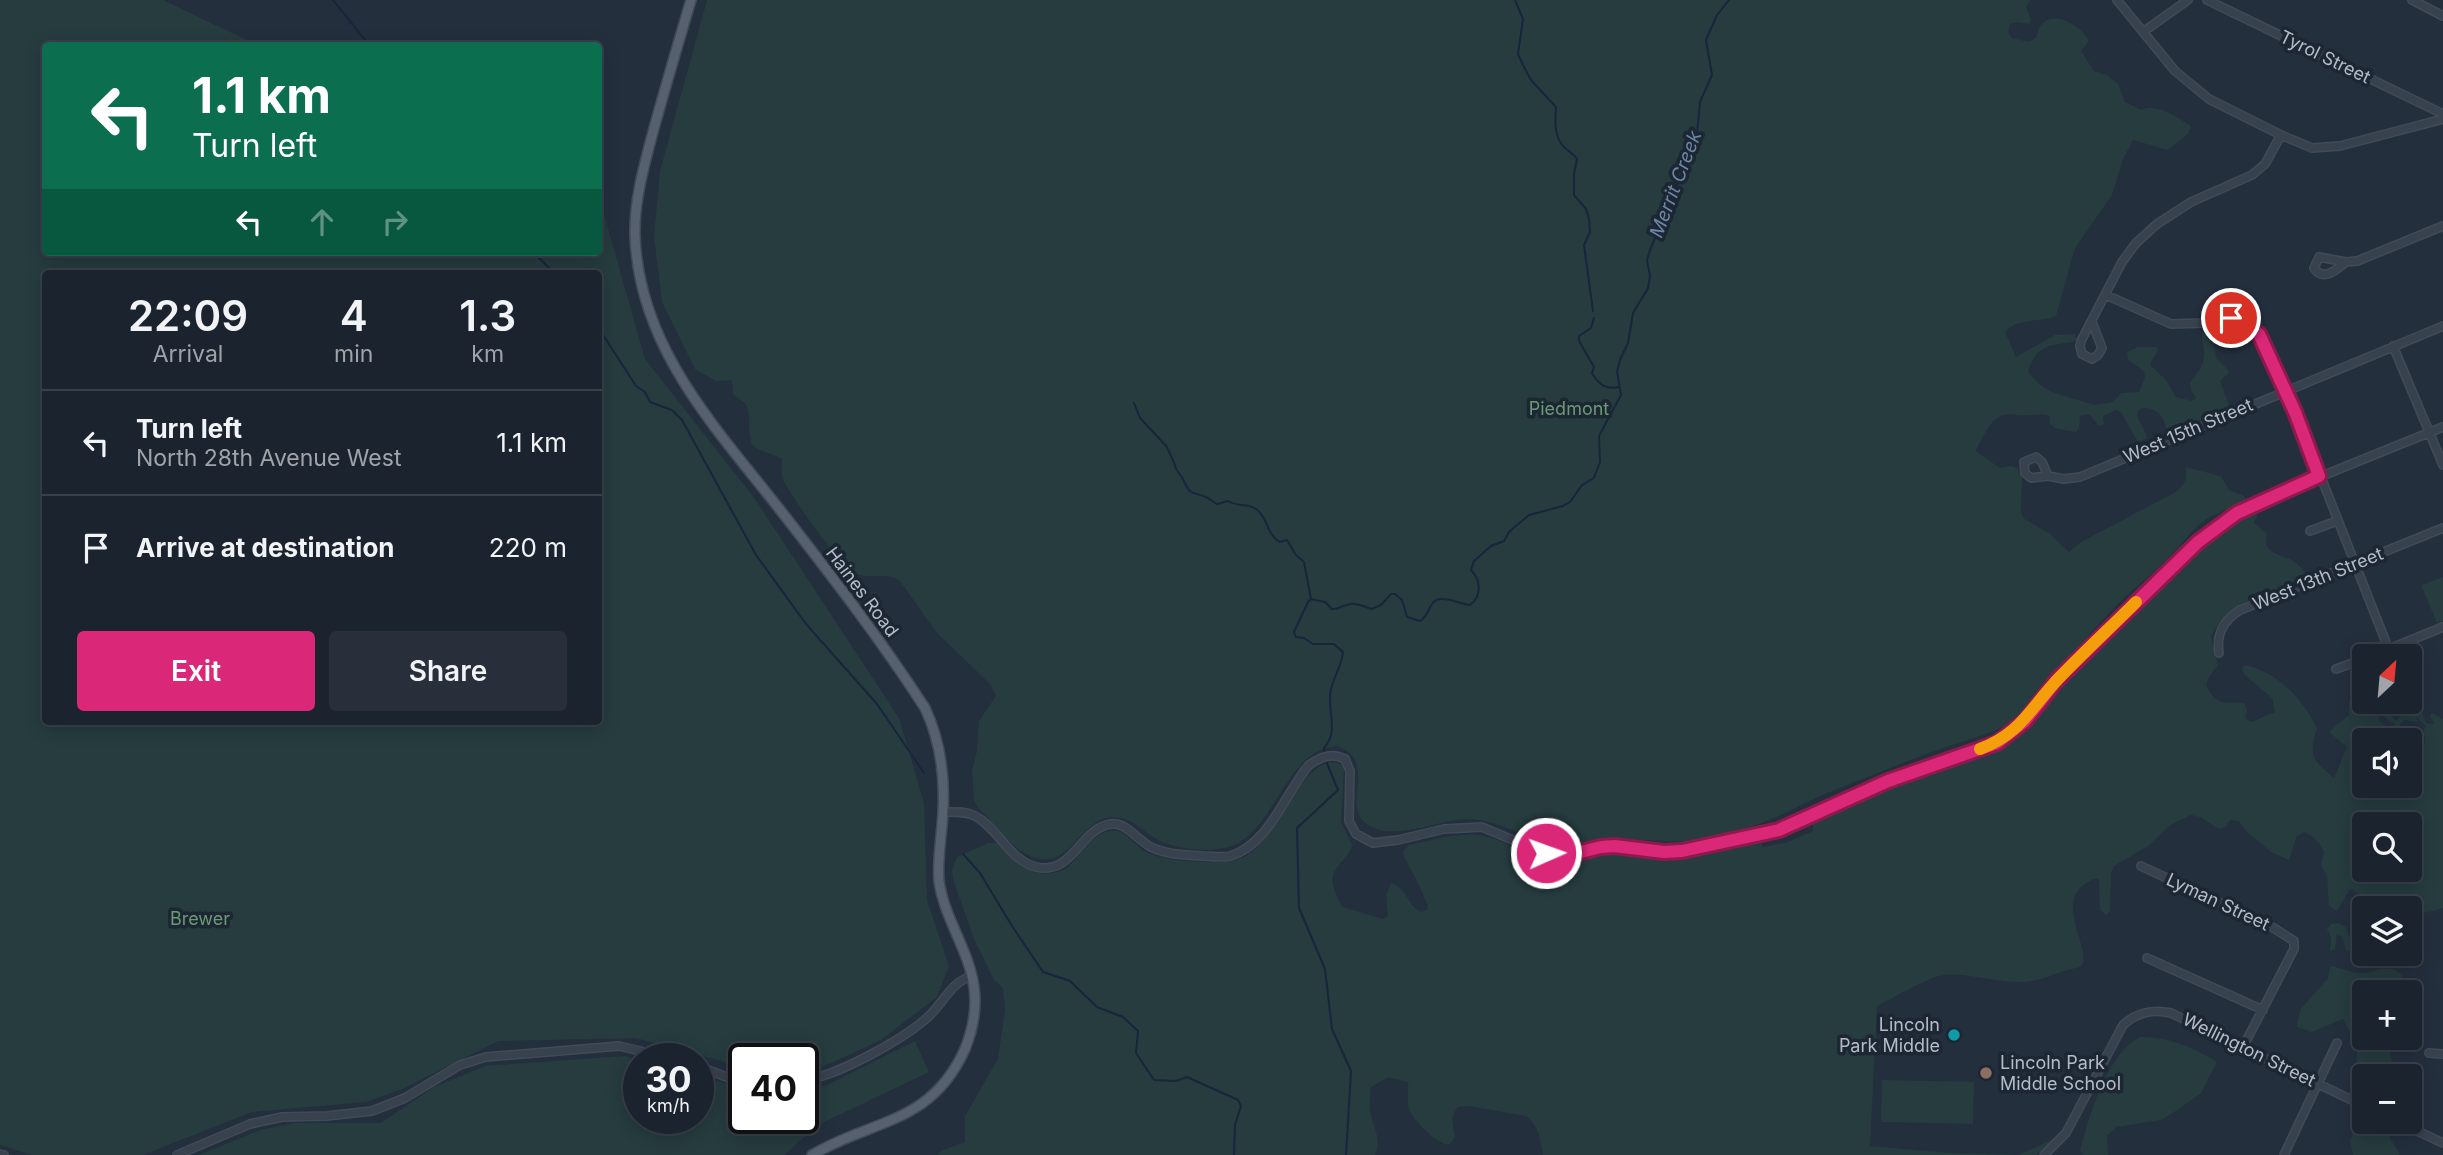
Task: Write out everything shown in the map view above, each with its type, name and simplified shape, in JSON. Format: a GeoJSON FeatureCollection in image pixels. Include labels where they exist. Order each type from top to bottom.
{"type":"FeatureCollection","features":[{"type":"Feature","properties":{"kind":"main road","name":"Haines Road"},"geometry":{"type":"LineString","coordinates":[[691,0],[639,187],[635,236],[642,289],[663,347],[708,421],[806,544],[925,708],[934,727],[939,746],[943,812],[938,868],[940,884],[972,976],[975,999],[973,1027],[961,1057],[940,1087],[916,1108],[812,1155]]}},
{"type":"Feature","properties":{"kind":"street"},"geometry":{"type":"LineString","coordinates":[[2116,0],[2175,71],[2209,99],[2312,148],[2340,146],[2443,116]]}},
{"type":"Feature","properties":{"kind":"street"},"geometry":{"type":"LineString","coordinates":[[2143,32],[2188,0]]}},
{"type":"Feature","properties":{"kind":"street","name":"Tyrol Street"},"geometry":{"type":"LineString","coordinates":[[2207,0],[2443,116]]}},
{"type":"Feature","properties":{"kind":"street"},"geometry":{"type":"LineString","coordinates":[[2412,0],[2443,16]]}},
{"type":"Feature","properties":{"kind":"street"},"geometry":{"type":"LineString","coordinates":[[2092,322],[2097,329],[2102,348],[2096,358],[2088,358],[2082,354],[2080,346],[2092,322],[2106,295],[2122,262],[2143,236],[2191,202],[2252,175],[2265,164],[2281,135]]}},
{"type":"Feature","properties":{"kind":"street"},"geometry":{"type":"LineString","coordinates":[[2346,262],[2357,261],[2443,226]]}},
{"type":"Feature","properties":{"kind":"street"},"geometry":{"type":"LineString","coordinates":[[2106,295],[2171,324],[2204,323],[2217,317],[2231,318],[2259,334],[2285,391],[2387,644]]}},
{"type":"Feature","properties":{"kind":"street","name":"West 15th Street"},"geometry":{"type":"LineString","coordinates":[[2048,475],[2064,479],[2080,477],[2443,326]]}},
{"type":"Feature","properties":{"kind":"street"},"geometry":{"type":"LineString","coordinates":[[2393,346],[2443,465]]}},
{"type":"Feature","properties":{"kind":"street"},"geometry":{"type":"LineString","coordinates":[[943,812],[959,812],[977,817],[1017,856],[1037,867],[1046,868],[1066,861],[1097,829],[1109,824],[1124,827],[1142,843],[1159,851],[1179,855],[1227,857],[1243,851],[1264,832],[1305,770],[1321,758],[1331,755],[1341,757],[1349,767],[1350,825],[1361,838],[1373,843],[1452,828],[1482,827],[1546,853],[1569,855],[1614,846],[1664,852],[1682,851],[1779,830],[1888,781],[2002,740],[2025,721],[2057,680],[2198,542],[2237,513],[2319,476],[2443,427]]}},
{"type":"Feature","properties":{"kind":"street"},"geometry":{"type":"LineString","coordinates":[[2310,531],[2337,521]]}},
{"type":"Feature","properties":{"kind":"street","name":"West 13th Street"},"geometry":{"type":"LineString","coordinates":[[2219,653],[2219,634],[2232,615],[2240,610],[2443,528]]}},
{"type":"Feature","properties":{"kind":"street"},"geometry":{"type":"LineString","coordinates":[[2403,644],[2443,627]]}},
{"type":"Feature","properties":{"kind":"street"},"geometry":{"type":"LineString","coordinates":[[2336,669],[2352,663]]}},
{"type":"Feature","properties":{"kind":"street","name":"Lyman Street"},"geometry":{"type":"LineString","coordinates":[[2141,866],[2272,927],[2294,941],[2294,949],[2263,1010]]}},
{"type":"Feature","properties":{"kind":"street"},"geometry":{"type":"LineString","coordinates":[[2147,958],[2263,1010],[2243,1047]]}},
{"type":"Feature","properties":{"kind":"street"},"geometry":{"type":"LineString","coordinates":[[819,1078],[844,1069],[914,1028],[940,1005],[960,980],[972,976]]}},
{"type":"Feature","properties":{"kind":"street","name":"Wellington Street"},"geometry":{"type":"LineString","coordinates":[[2044,1155],[2066,1133],[2123,1025],[2131,1018],[2150,1011],[2171,1013],[2352,1100]]}},
{"type":"Feature","properties":{"kind":"street"},"geometry":{"type":"LineString","coordinates":[[2284,1155],[2337,1043]]}},
{"type":"Feature","properties":{"kind":"street"},"geometry":{"type":"LineString","coordinates":[[177,1155],[250,1124],[282,1117],[372,1111],[405,1098],[460,1065],[486,1057],[623,1047]]}},
{"type":"Feature","properties":{"kind":"street"},"geometry":{"type":"LineString","coordinates":[[2428,1054],[2443,1054]]}},
{"type":"Feature","properties":{"kind":"street"},"geometry":{"type":"LineString","coordinates":[[2422,1133],[2443,1143]]}},
{"type":"Feature","properties":{"kind":"green space","name":"Brewer"},"geometry":{"type":"Polygon","coordinates":[[[0,0],[163,0],[251,42],[42,42],[42,256],[602,256],[602,213],[604,214],[645,359],[755,499],[899,718],[924,803],[927,900],[949,966],[937,997],[881,1040],[819,1069],[819,1043],[728,1043],[728,1063],[714,1059],[714,1043],[654,1043],[635,1038],[498,1041],[402,1089],[366,1102],[252,1112],[143,1155],[32,1155],[0,1145],[0,0]]]}},
{"type":"Feature","properties":{"kind":"green space","name":"Piedmont"},"geometry":{"type":"Polygon","coordinates":[[[707,0],[2030,0],[2026,7],[2031,20],[2029,24],[2010,24],[2008,32],[2012,38],[2029,42],[2036,38],[2041,25],[2050,19],[2070,22],[2089,41],[2081,51],[2094,71],[2107,75],[2118,84],[2125,102],[2141,110],[2160,110],[2191,126],[2188,134],[2168,150],[2133,140],[2123,159],[2112,195],[2075,248],[2056,316],[2016,324],[2005,332],[2016,357],[2055,335],[2075,334],[2076,341],[2052,345],[2040,351],[2028,372],[2040,385],[2052,392],[2094,405],[2113,402],[2121,393],[2139,392],[2145,377],[2144,371],[2128,360],[2127,352],[2138,347],[2157,347],[2158,351],[2151,366],[2165,379],[2176,397],[2192,401],[2196,398],[2190,383],[2203,361],[2204,328],[2223,322],[2237,327],[2239,332],[2235,335],[2229,333],[2220,336],[2214,344],[2216,358],[2229,373],[2220,381],[2228,408],[2172,432],[2166,428],[2157,412],[2148,408],[2139,409],[2137,416],[2147,436],[2139,441],[2121,412],[2116,410],[2103,416],[2104,424],[2099,426],[2089,414],[2080,416],[2076,432],[2055,428],[2049,423],[2050,416],[2047,415],[2003,415],[1989,427],[1976,450],[2000,468],[2017,468],[2022,478],[2023,518],[2050,534],[2069,552],[2081,542],[2177,491],[2186,479],[2185,467],[2221,476],[2229,490],[2246,499],[2205,520],[2195,529],[2110,612],[2023,711],[2007,725],[1850,784],[1747,828],[1687,841],[1567,843],[1545,841],[1491,822],[1467,819],[1404,831],[1379,830],[1360,818],[1357,808],[1357,766],[1353,757],[1336,746],[1316,752],[1304,762],[1250,835],[1228,847],[1198,850],[1178,847],[1160,841],[1127,820],[1113,817],[1092,825],[1067,850],[1057,856],[1035,858],[1012,844],[978,808],[974,800],[972,771],[977,751],[979,721],[996,696],[991,685],[937,633],[900,581],[889,577],[859,575],[837,556],[784,481],[782,459],[757,449],[752,444],[748,409],[745,403],[733,394],[732,380],[716,381],[695,369],[662,302],[654,236],[660,171],[707,0]]]}},
{"type":"Feature","properties":{"kind":"green space"},"geometry":{"type":"Polygon","coordinates":[[[2256,508],[2260,509],[2254,523],[2267,534],[2269,549],[2297,564],[2306,574],[2305,578],[2252,598],[2230,611],[2211,636],[2218,665],[2206,685],[2214,697],[2222,702],[2244,703],[2247,710],[2245,718],[2251,722],[2275,712],[2272,698],[2245,675],[2242,670],[2244,665],[2278,680],[2288,688],[2311,717],[2317,728],[2313,745],[2314,757],[2334,778],[2347,747],[2329,732],[2349,715],[2349,700],[2352,700],[2352,714],[2379,714],[2379,721],[2389,728],[2395,724],[2385,718],[2385,715],[2390,714],[2396,721],[2401,715],[2395,714],[2422,713],[2426,723],[2434,724],[2430,716],[2432,713],[2443,719],[2443,908],[2422,914],[2422,896],[2365,896],[2350,889],[2337,911],[2329,906],[2327,876],[2321,865],[2324,852],[2313,838],[2304,832],[2297,836],[2289,860],[2271,852],[2246,831],[2239,821],[2230,820],[2225,827],[2219,829],[2200,817],[2191,815],[2170,825],[2148,846],[2114,866],[2111,873],[2110,911],[2106,915],[2100,910],[2099,879],[2089,881],[2076,893],[2074,918],[2084,956],[2082,964],[2076,968],[2025,982],[1965,975],[1939,976],[1877,1006],[1870,1146],[1950,1153],[2019,1155],[1543,1155],[1536,1128],[1526,1116],[1469,1106],[1458,1107],[1453,1114],[1455,1137],[1449,1145],[1433,1137],[1413,1116],[1408,1104],[1408,1082],[1388,1077],[1371,1087],[1370,1110],[1378,1144],[1375,1155],[937,1155],[965,1142],[965,1116],[998,1059],[1005,1010],[1003,988],[994,980],[974,939],[952,870],[957,857],[988,843],[997,843],[1028,869],[1055,872],[1066,869],[1094,839],[1112,830],[1124,834],[1144,851],[1159,857],[1208,862],[1241,858],[1254,850],[1266,836],[1314,770],[1327,763],[1341,764],[1344,769],[1341,822],[1352,845],[1335,871],[1335,891],[1343,907],[1383,919],[1388,916],[1386,895],[1391,883],[1400,888],[1416,909],[1421,912],[1427,910],[1428,906],[1419,885],[1403,855],[1404,850],[1409,845],[1450,836],[1476,834],[1498,840],[1552,863],[1611,852],[1683,856],[1753,839],[1763,847],[1788,842],[1813,831],[1816,819],[1915,775],[1984,753],[2013,738],[2098,646],[2204,544],[2229,523],[2256,508]]]}},
{"type":"Feature","properties":{"kind":"green space"},"geometry":{"type":"Polygon","coordinates":[[[2443,577],[2443,621],[2437,623],[2421,585],[2443,577]]]}},
{"type":"Feature","properties":{"kind":"green space"},"geometry":{"type":"Polygon","coordinates":[[[2338,923],[2346,927],[2349,937],[2352,937],[2352,950],[2346,952],[2343,937],[2337,934],[2335,949],[2330,951],[2331,938],[2327,929],[2331,924],[2338,923]]]}},
{"type":"Feature","properties":{"kind":"green space"},"geometry":{"type":"Polygon","coordinates":[[[2332,966],[2361,973],[2391,969],[2401,974],[2402,980],[2352,980],[2352,1036],[2343,1019],[2312,1032],[2297,1027],[2300,1010],[2328,978],[2332,966]]]}},
{"type":"Feature","properties":{"kind":"green space"},"geometry":{"type":"Polygon","coordinates":[[[2140,1037],[2180,1044],[2217,1062],[2201,1093],[2179,1109],[2161,1120],[2116,1127],[2107,1136],[2108,1155],[2083,1155],[2080,1150],[2101,1087],[2118,1057],[2128,1045],[2140,1037]]]}},
{"type":"Feature","properties":{"kind":"green space"},"geometry":{"type":"Polygon","coordinates":[[[915,1041],[929,1072],[819,1125],[819,1086],[825,1086],[915,1041]]]}},
{"type":"Feature","properties":{"kind":"green space"},"geometry":{"type":"Polygon","coordinates":[[[2358,1050],[2389,1050],[2392,1060],[2391,1064],[2356,1064],[2358,1050]]]}},
{"type":"Feature","properties":{"kind":"green space"},"geometry":{"type":"Polygon","coordinates":[[[623,1056],[623,1134],[714,1134],[714,1080],[728,1083],[728,1134],[808,1134],[784,1155],[199,1155],[260,1130],[294,1123],[381,1123],[434,1087],[485,1066],[623,1056]]]}},
{"type":"Feature","properties":{"kind":"green space"},"geometry":{"type":"Polygon","coordinates":[[[1882,1080],[1974,1082],[1973,1124],[1881,1122],[1882,1080]]]}},
{"type":"Feature","properties":{"kind":"green space"},"geometry":{"type":"Polygon","coordinates":[[[2353,1134],[2383,1134],[2389,1136],[2400,1155],[2353,1155],[2350,1141],[2353,1134]]]}},
{"type":"Feature","properties":{"kind":"green space"},"geometry":{"type":"Polygon","coordinates":[[[2056,1138],[2036,1155],[2019,1155],[2056,1138]]]}},
{"type":"Feature","properties":{"kind":"waterway"},"geometry":{"type":"LineString","coordinates":[[333,0],[367,42]]}},
{"type":"Feature","properties":{"kind":"waterway"},"geometry":{"type":"LineString","coordinates":[[1515,0],[1523,19],[1518,54],[1531,80],[1556,107],[1558,138],[1577,159],[1574,195],[1586,209],[1589,219],[1590,232],[1584,245],[1593,311]]}},
{"type":"Feature","properties":{"kind":"waterway","name":"Merrit Creek"},"geometry":{"type":"LineString","coordinates":[[1325,756],[1324,748],[1329,741],[1332,727],[1331,689],[1343,652],[1334,644],[1313,644],[1304,638],[1296,637],[1294,632],[1308,602],[1311,599],[1325,602],[1332,609],[1354,604],[1372,609],[1381,605],[1391,594],[1395,594],[1402,600],[1407,617],[1420,621],[1438,599],[1470,605],[1477,597],[1479,588],[1477,578],[1471,570],[1474,561],[1491,546],[1504,541],[1509,532],[1529,515],[1563,506],[1570,502],[1582,485],[1594,478],[1600,462],[1599,436],[1621,395],[1617,371],[1628,343],[1633,313],[1648,288],[1650,276],[1647,260],[1677,185],[1678,171],[1697,134],[1700,102],[1712,75],[1706,40],[1717,15],[1729,0]]}},
{"type":"Feature","properties":{"kind":"waterway"},"geometry":{"type":"LineString","coordinates":[[537,256],[551,270]]}},
{"type":"Feature","properties":{"kind":"waterway"},"geometry":{"type":"LineString","coordinates":[[1594,318],[1591,328],[1579,336],[1579,341],[1594,367],[1592,373],[1597,381],[1603,386],[1619,387]]}},
{"type":"Feature","properties":{"kind":"waterway"},"geometry":{"type":"LineString","coordinates":[[602,333],[636,386],[645,392],[650,402],[672,410],[682,420],[756,555],[806,624],[877,704],[924,773]]}},
{"type":"Feature","properties":{"kind":"waterway"},"geometry":{"type":"LineString","coordinates":[[1134,403],[1140,418],[1167,447],[1175,465]]}},
{"type":"Feature","properties":{"kind":"waterway"},"geometry":{"type":"LineString","coordinates":[[1175,466],[1193,493],[1217,504],[1228,501],[1253,507],[1260,513],[1275,539],[1280,542],[1287,540],[1304,562],[1311,599]]}},
{"type":"Feature","properties":{"kind":"waterway","name":"Merrit Creek"},"geometry":{"type":"LineString","coordinates":[[1326,761],[1338,790],[1297,828],[1299,908],[1325,969],[1332,1029],[1351,1071],[1346,1155]]}},
{"type":"Feature","properties":{"kind":"waterway"},"geometry":{"type":"LineString","coordinates":[[963,854],[980,873],[1043,972],[1070,981],[1097,1007],[1123,1017],[1138,1031],[1136,1053],[1154,1080],[1176,1081],[1187,1077],[1238,1100],[1241,1106],[1235,1125],[1234,1155]]}},
{"type":"Feature","properties":{"kind":"slow traffic"},"geometry":{"type":"LineString","coordinates":[[1980,749],[1997,743],[2019,727],[2057,680],[2136,602]]}},
{"type":"Feature","properties":{"kind":"place","name":"Lincoln Park Middle"},"geometry":{"type":"Point","coordinates":[1954,1035]}},
{"type":"Feature","properties":{"kind":"place","name":"Lincoln Park Middle School"},"geometry":{"type":"Point","coordinates":[1986,1073]}},
{"type":"Feature","properties":{"kind":"route"},"geometry":{"type":"LineString","coordinates":[[1546,853],[1569,855],[1614,846],[1664,852],[1682,851],[1779,830],[1888,781],[2002,740],[2025,721],[2057,680],[2094,642],[2198,542],[2237,513],[2319,476],[2295,412],[2259,334],[2231,318]]}}]}
